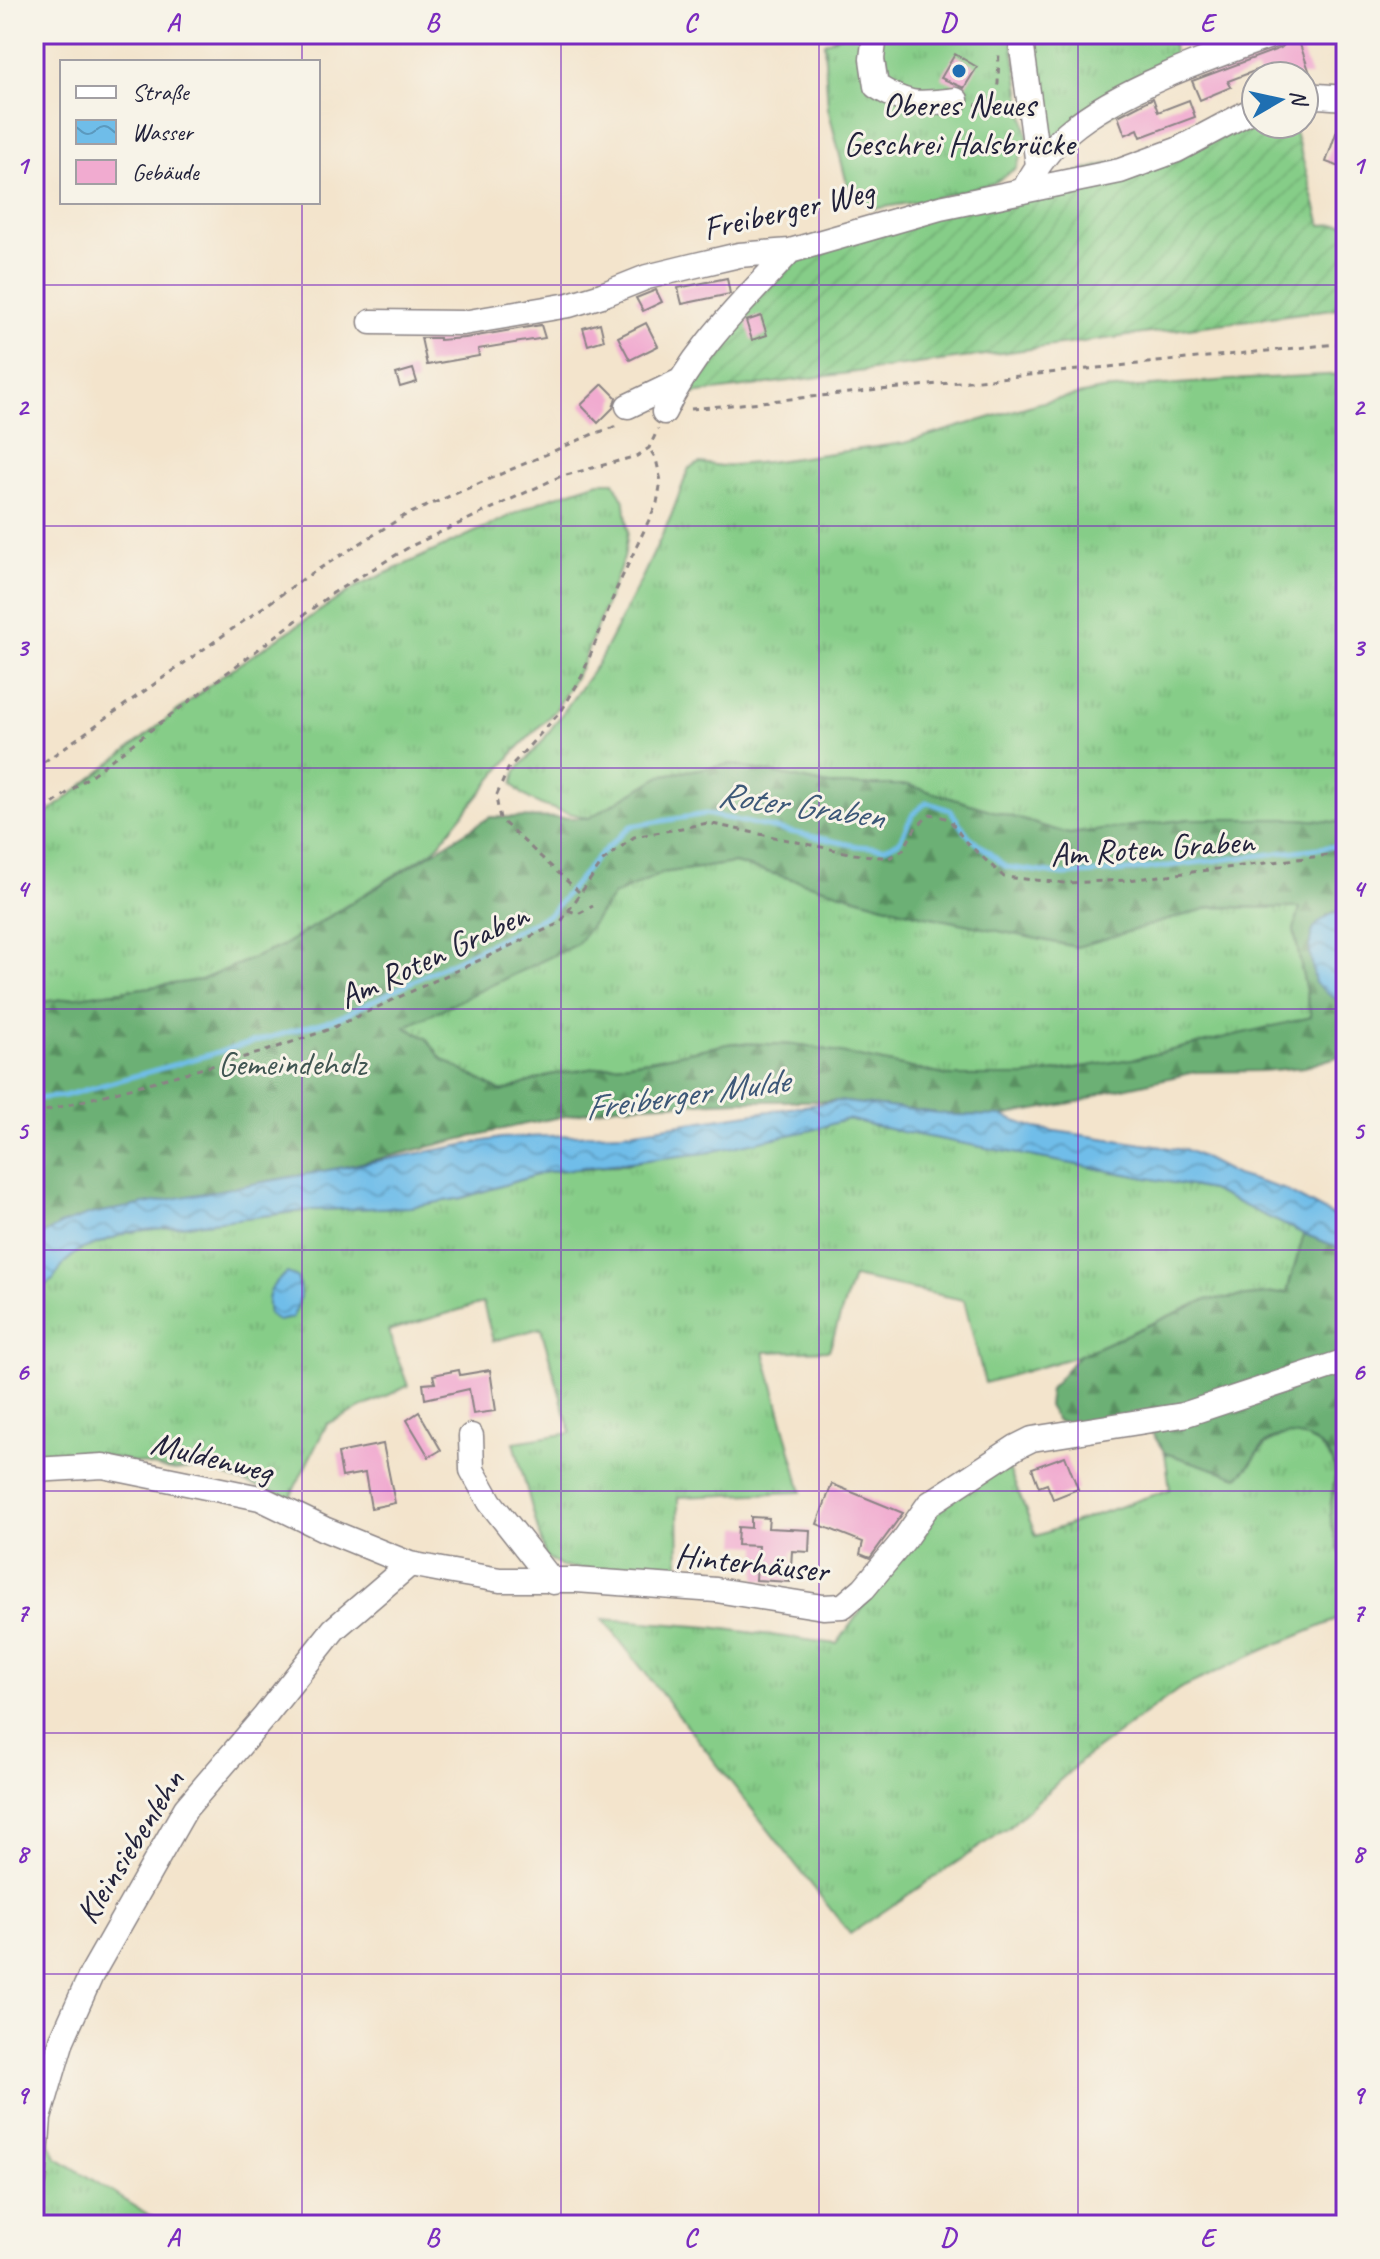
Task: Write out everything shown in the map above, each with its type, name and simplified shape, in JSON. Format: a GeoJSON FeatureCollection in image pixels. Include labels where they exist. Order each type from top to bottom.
{"type":"FeatureCollection","features":[{"type":"Feature","properties":{"kind":"street"},"geometry":{"type":"LineString","coordinates":[[875,34],[872,59],[876,86],[900,101],[916,104],[956,100]]}},
{"type":"Feature","properties":{"kind":"street"},"geometry":{"type":"LineString","coordinates":[[1023,191],[1038,165],[1067,133],[1093,113],[1182,69],[1276,34]]}},
{"type":"Feature","properties":{"kind":"street"},"geometry":{"type":"LineString","coordinates":[[1010,38],[1038,165]]}},
{"type":"Feature","properties":{"kind":"street"},"geometry":{"type":"LineString","coordinates":[[1320,96],[1346,98]]}},
{"type":"Feature","properties":{"kind":"street","name":"Freiberger Weg"},"geometry":{"type":"LineString","coordinates":[[371,322],[463,323],[569,305],[647,277],[692,266],[739,255],[790,251],[940,208],[1070,184],[1120,171],[1177,150],[1240,117]]}},
{"type":"Feature","properties":{"kind":"street"},"geometry":{"type":"LineString","coordinates":[[664,412],[678,382],[701,348],[790,251]]}},
{"type":"Feature","properties":{"kind":"street"},"geometry":{"type":"LineString","coordinates":[[625,416],[678,382]]}},
{"type":"Feature","properties":{"kind":"street","name":"Hinterhäuser"},"geometry":{"type":"LineString","coordinates":[[410,1564],[500,1580],[576,1580],[716,1590],[823,1607],[843,1606],[864,1588],[929,1504],[1032,1439],[1183,1415],[1346,1361]]}},
{"type":"Feature","properties":{"kind":"street"},"geometry":{"type":"LineString","coordinates":[[471,1436],[472,1470],[490,1502],[553,1582]]}},
{"type":"Feature","properties":{"kind":"street","name":"Muldenweg"},"geometry":{"type":"LineString","coordinates":[[34,1470],[103,1466],[260,1498],[324,1529],[410,1564]]}},
{"type":"Feature","properties":{"kind":"street","name":"Kleinsiebenlehn"},"geometry":{"type":"LineString","coordinates":[[34,2182],[39,2118],[62,2040],[91,1975],[186,1808],[334,1629],[410,1564]]}},
{"type":"Feature","properties":{"kind":"path"},"geometry":{"type":"LineString","coordinates":[[956,100],[968,99],[977,107],[990,105],[1010,38]]}},
{"type":"Feature","properties":{"kind":"path"},"geometry":{"type":"LineString","coordinates":[[34,818],[333,593],[411,546],[559,477],[637,456],[649,448],[664,412],[1346,343]]}},
{"type":"Feature","properties":{"kind":"path"},"geometry":{"type":"LineString","coordinates":[[34,769],[306,577],[404,516],[593,434],[625,416]]}},
{"type":"Feature","properties":{"kind":"path"},"geometry":{"type":"LineString","coordinates":[[579,892],[500,819],[496,797],[508,769],[562,710],[582,676],[616,590],[657,503],[661,481],[656,459],[649,448]]}},
{"type":"Feature","properties":{"kind":"path","name":"Am Roten Graben"},"geometry":{"type":"LineString","coordinates":[[34,1114],[263,1052],[330,1029],[560,923],[603,861],[634,837],[708,823],[854,854],[889,858],[903,850],[916,827],[931,814],[949,819],[965,841],[1004,877],[1065,883],[1128,880],[1346,853]]}},
{"type":"Feature","properties":{"kind":"path"},"geometry":{"type":"LineString","coordinates":[[568,910],[578,914],[593,906]]}},
{"type":"Feature","properties":{"kind":"green space"},"geometry":{"type":"Polygon","coordinates":[[[842,34],[1011,34],[1028,141],[1016,168],[994,183],[873,209],[847,184],[828,108],[824,43],[842,34]]]}},
{"type":"Feature","properties":{"kind":"green space"},"geometry":{"type":"Polygon","coordinates":[[[1020,34],[1173,34],[1174,73],[1038,165],[1020,34]]]}},
{"type":"Feature","properties":{"kind":"green space"},"geometry":{"type":"Polygon","coordinates":[[[1240,126],[1240,140],[1297,140],[1321,225],[1346,224],[1346,307],[676,396],[789,255],[1240,126]]]}},
{"type":"Feature","properties":{"kind":"green space"},"geometry":{"type":"Polygon","coordinates":[[[1346,374],[1346,823],[1299,819],[1190,819],[1069,834],[908,785],[829,785],[731,764],[663,775],[589,818],[537,803],[513,784],[516,771],[541,743],[598,663],[671,516],[689,468],[700,463],[722,466],[767,462],[904,443],[1039,403],[1102,390],[1346,374]]]}},
{"type":"Feature","properties":{"kind":"green space"},"geometry":{"type":"Polygon","coordinates":[[[599,482],[614,482],[625,503],[628,532],[624,558],[581,667],[555,711],[514,752],[434,850],[282,946],[201,980],[34,1003],[34,824],[224,674],[356,587],[544,500],[599,482]]]}},
{"type":"Feature","properties":{"kind":"green space","name":"Gemeindeholz"},"geometry":{"type":"Polygon","coordinates":[[[731,764],[829,785],[908,785],[1069,834],[1190,819],[1299,819],[1346,823],[1346,908],[1327,915],[1334,998],[1346,996],[1346,1054],[1305,1067],[1196,1072],[1105,1092],[1082,1101],[1002,1116],[955,1115],[837,1101],[616,1106],[516,1126],[34,1241],[34,1003],[201,980],[282,946],[490,817],[589,818],[663,775],[731,764]],[[735,863],[662,873],[614,895],[577,944],[405,1027],[426,1038],[442,1059],[502,1092],[549,1075],[655,1059],[732,1043],[803,1045],[949,1076],[1026,1076],[1138,1058],[1311,1017],[1294,930],[1300,908],[1212,907],[1077,947],[916,914],[735,863]]]}},
{"type":"Feature","properties":{"kind":"green space"},"geometry":{"type":"Polygon","coordinates":[[[735,863],[916,914],[1076,947],[1212,907],[1301,908],[1294,930],[1311,1018],[1138,1058],[1026,1076],[949,1076],[803,1045],[732,1043],[655,1059],[549,1075],[501,1092],[442,1059],[426,1038],[404,1026],[577,944],[614,895],[661,873],[735,863]]]}},
{"type":"Feature","properties":{"kind":"green space"},"geometry":{"type":"Polygon","coordinates":[[[847,1119],[1211,1190],[1304,1234],[1287,1292],[1205,1300],[1078,1356],[985,1383],[964,1300],[853,1277],[829,1350],[764,1352],[802,1492],[678,1497],[679,1576],[562,1567],[545,1556],[514,1442],[571,1433],[541,1328],[493,1341],[483,1303],[388,1331],[408,1386],[327,1424],[290,1497],[200,1468],[175,1471],[83,1451],[34,1460],[34,1291],[53,1280],[64,1263],[80,1250],[129,1232],[312,1210],[410,1207],[462,1198],[546,1172],[620,1165],[812,1130],[847,1119]]]}},
{"type":"Feature","properties":{"kind":"green space"},"geometry":{"type":"Polygon","coordinates":[[[1304,1234],[1346,1248],[1346,1563],[1335,1538],[1331,1518],[1335,1468],[1328,1454],[1314,1442],[1288,1435],[1270,1440],[1238,1477],[1165,1453],[1147,1425],[1098,1434],[1057,1421],[1048,1406],[1050,1389],[1078,1356],[1205,1300],[1287,1292],[1304,1234]]]}},
{"type":"Feature","properties":{"kind":"green space"},"geometry":{"type":"Polygon","coordinates":[[[1286,1435],[1301,1435],[1317,1443],[1333,1462],[1335,1475],[1330,1510],[1338,1549],[1346,1563],[1346,1616],[1179,1689],[1082,1760],[1009,1827],[850,1934],[603,1619],[710,1627],[837,1644],[929,1513],[1006,1462],[1036,1536],[1170,1489],[1165,1453],[1238,1477],[1262,1448],[1286,1435]]]}},
{"type":"Feature","properties":{"kind":"green space"},"geometry":{"type":"Polygon","coordinates":[[[34,2113],[56,2157],[165,2225],[34,2225],[34,2113]]]}},
{"type":"Feature","properties":{"kind":"water"},"geometry":{"type":"Polygon","coordinates":[[[1346,908],[1346,996],[1334,998],[1315,983],[1311,936],[1321,920],[1346,908]]]}},
{"type":"Feature","properties":{"kind":"water"},"geometry":{"type":"Polygon","coordinates":[[[837,1101],[955,1115],[1002,1116],[1035,1128],[1190,1151],[1236,1175],[1283,1189],[1337,1218],[1346,1219],[1346,1248],[1304,1234],[1211,1190],[847,1119],[812,1130],[705,1153],[546,1172],[462,1198],[410,1207],[312,1210],[129,1232],[80,1250],[64,1263],[53,1280],[34,1291],[34,1240],[60,1225],[91,1214],[501,1138],[622,1133],[837,1101]]]}},
{"type":"Feature","properties":{"kind":"water"},"geometry":{"type":"Polygon","coordinates":[[[287,1273],[297,1277],[300,1298],[292,1318],[278,1321],[269,1314],[268,1301],[273,1286],[287,1273]]]}},
{"type":"Feature","properties":{"kind":"building"},"geometry":{"type":"Polygon","coordinates":[[[1297,36],[1305,60],[1249,60],[1281,48],[1297,36]]]}},
{"type":"Feature","properties":{"kind":"building"},"geometry":{"type":"Polygon","coordinates":[[[955,54],[977,67],[964,88],[941,78],[955,54]]]}},
{"type":"Feature","properties":{"kind":"building"},"geometry":{"type":"Polygon","coordinates":[[[1240,63],[1240,76],[1228,81],[1231,87],[1200,100],[1192,81],[1240,63]]]}},
{"type":"Feature","properties":{"kind":"building"},"geometry":{"type":"Polygon","coordinates":[[[1153,98],[1158,112],[1189,100],[1195,117],[1141,137],[1138,129],[1125,135],[1118,116],[1153,98]]]}},
{"type":"Feature","properties":{"kind":"building"},"geometry":{"type":"Polygon","coordinates":[[[1343,113],[1346,113],[1346,169],[1326,162],[1343,113]]]}},
{"type":"Feature","properties":{"kind":"building"},"geometry":{"type":"Polygon","coordinates":[[[727,278],[730,294],[682,304],[678,288],[727,278]]]}},
{"type":"Feature","properties":{"kind":"building"},"geometry":{"type":"Polygon","coordinates":[[[656,290],[662,302],[643,311],[636,298],[656,290]]]}},
{"type":"Feature","properties":{"kind":"building"},"geometry":{"type":"Polygon","coordinates":[[[761,316],[767,335],[752,340],[746,321],[761,316]]]}},
{"type":"Feature","properties":{"kind":"building"},"geometry":{"type":"Polygon","coordinates":[[[600,323],[604,340],[588,345],[583,328],[600,323]]]}},
{"type":"Feature","properties":{"kind":"building"},"geometry":{"type":"Polygon","coordinates":[[[646,323],[658,346],[630,360],[618,337],[646,323]]]}},
{"type":"Feature","properties":{"kind":"building"},"geometry":{"type":"Polygon","coordinates":[[[541,325],[545,338],[478,349],[479,356],[427,365],[421,338],[465,338],[541,325]]]}},
{"type":"Feature","properties":{"kind":"building"},"geometry":{"type":"Polygon","coordinates":[[[413,369],[417,382],[400,387],[396,374],[413,369]]]}},
{"type":"Feature","properties":{"kind":"building"},"geometry":{"type":"Polygon","coordinates":[[[603,384],[616,397],[613,408],[598,423],[581,405],[603,384]]]}},
{"type":"Feature","properties":{"kind":"building"},"geometry":{"type":"Polygon","coordinates":[[[459,1370],[460,1375],[490,1370],[496,1411],[473,1414],[469,1389],[425,1399],[423,1384],[435,1383],[433,1375],[459,1370]]]}},
{"type":"Feature","properties":{"kind":"building"},"geometry":{"type":"Polygon","coordinates":[[[419,1412],[441,1450],[429,1457],[407,1420],[419,1412]]]}},
{"type":"Feature","properties":{"kind":"building"},"geometry":{"type":"Polygon","coordinates":[[[383,1444],[395,1503],[371,1508],[365,1473],[342,1477],[338,1453],[383,1444]]]}},
{"type":"Feature","properties":{"kind":"building"},"geometry":{"type":"Polygon","coordinates":[[[1065,1456],[1078,1489],[1053,1499],[1047,1484],[1039,1487],[1032,1468],[1065,1456]]]}},
{"type":"Feature","properties":{"kind":"building"},"geometry":{"type":"Polygon","coordinates":[[[832,1484],[903,1513],[870,1558],[860,1554],[863,1542],[817,1524],[832,1484]]]}},
{"type":"Feature","properties":{"kind":"building"},"geometry":{"type":"Polygon","coordinates":[[[751,1517],[769,1518],[768,1528],[810,1530],[809,1552],[792,1551],[790,1582],[756,1580],[758,1546],[737,1545],[738,1527],[751,1528],[751,1517]]]}},
{"type":"Feature","properties":{"kind":"waterway","name":"Roter Graben"},"geometry":{"type":"LineString","coordinates":[[34,1099],[64,1096],[338,1018],[550,914],[598,856],[631,826],[706,814],[857,846],[884,848],[899,842],[913,814],[927,802],[950,810],[969,836],[1006,867],[1064,875],[1126,871],[1346,845]]}},
{"type":"Feature","properties":{"kind":"place","name":"Oberes Neues Geschrei Halsbrücke"},"geometry":{"type":"Point","coordinates":[959,71]}},
{"type":"Feature","properties":{"kind":"water label","name":"Freiberger Mulde"},"geometry":{"type":"Point","coordinates":[686,1093]}}]}
